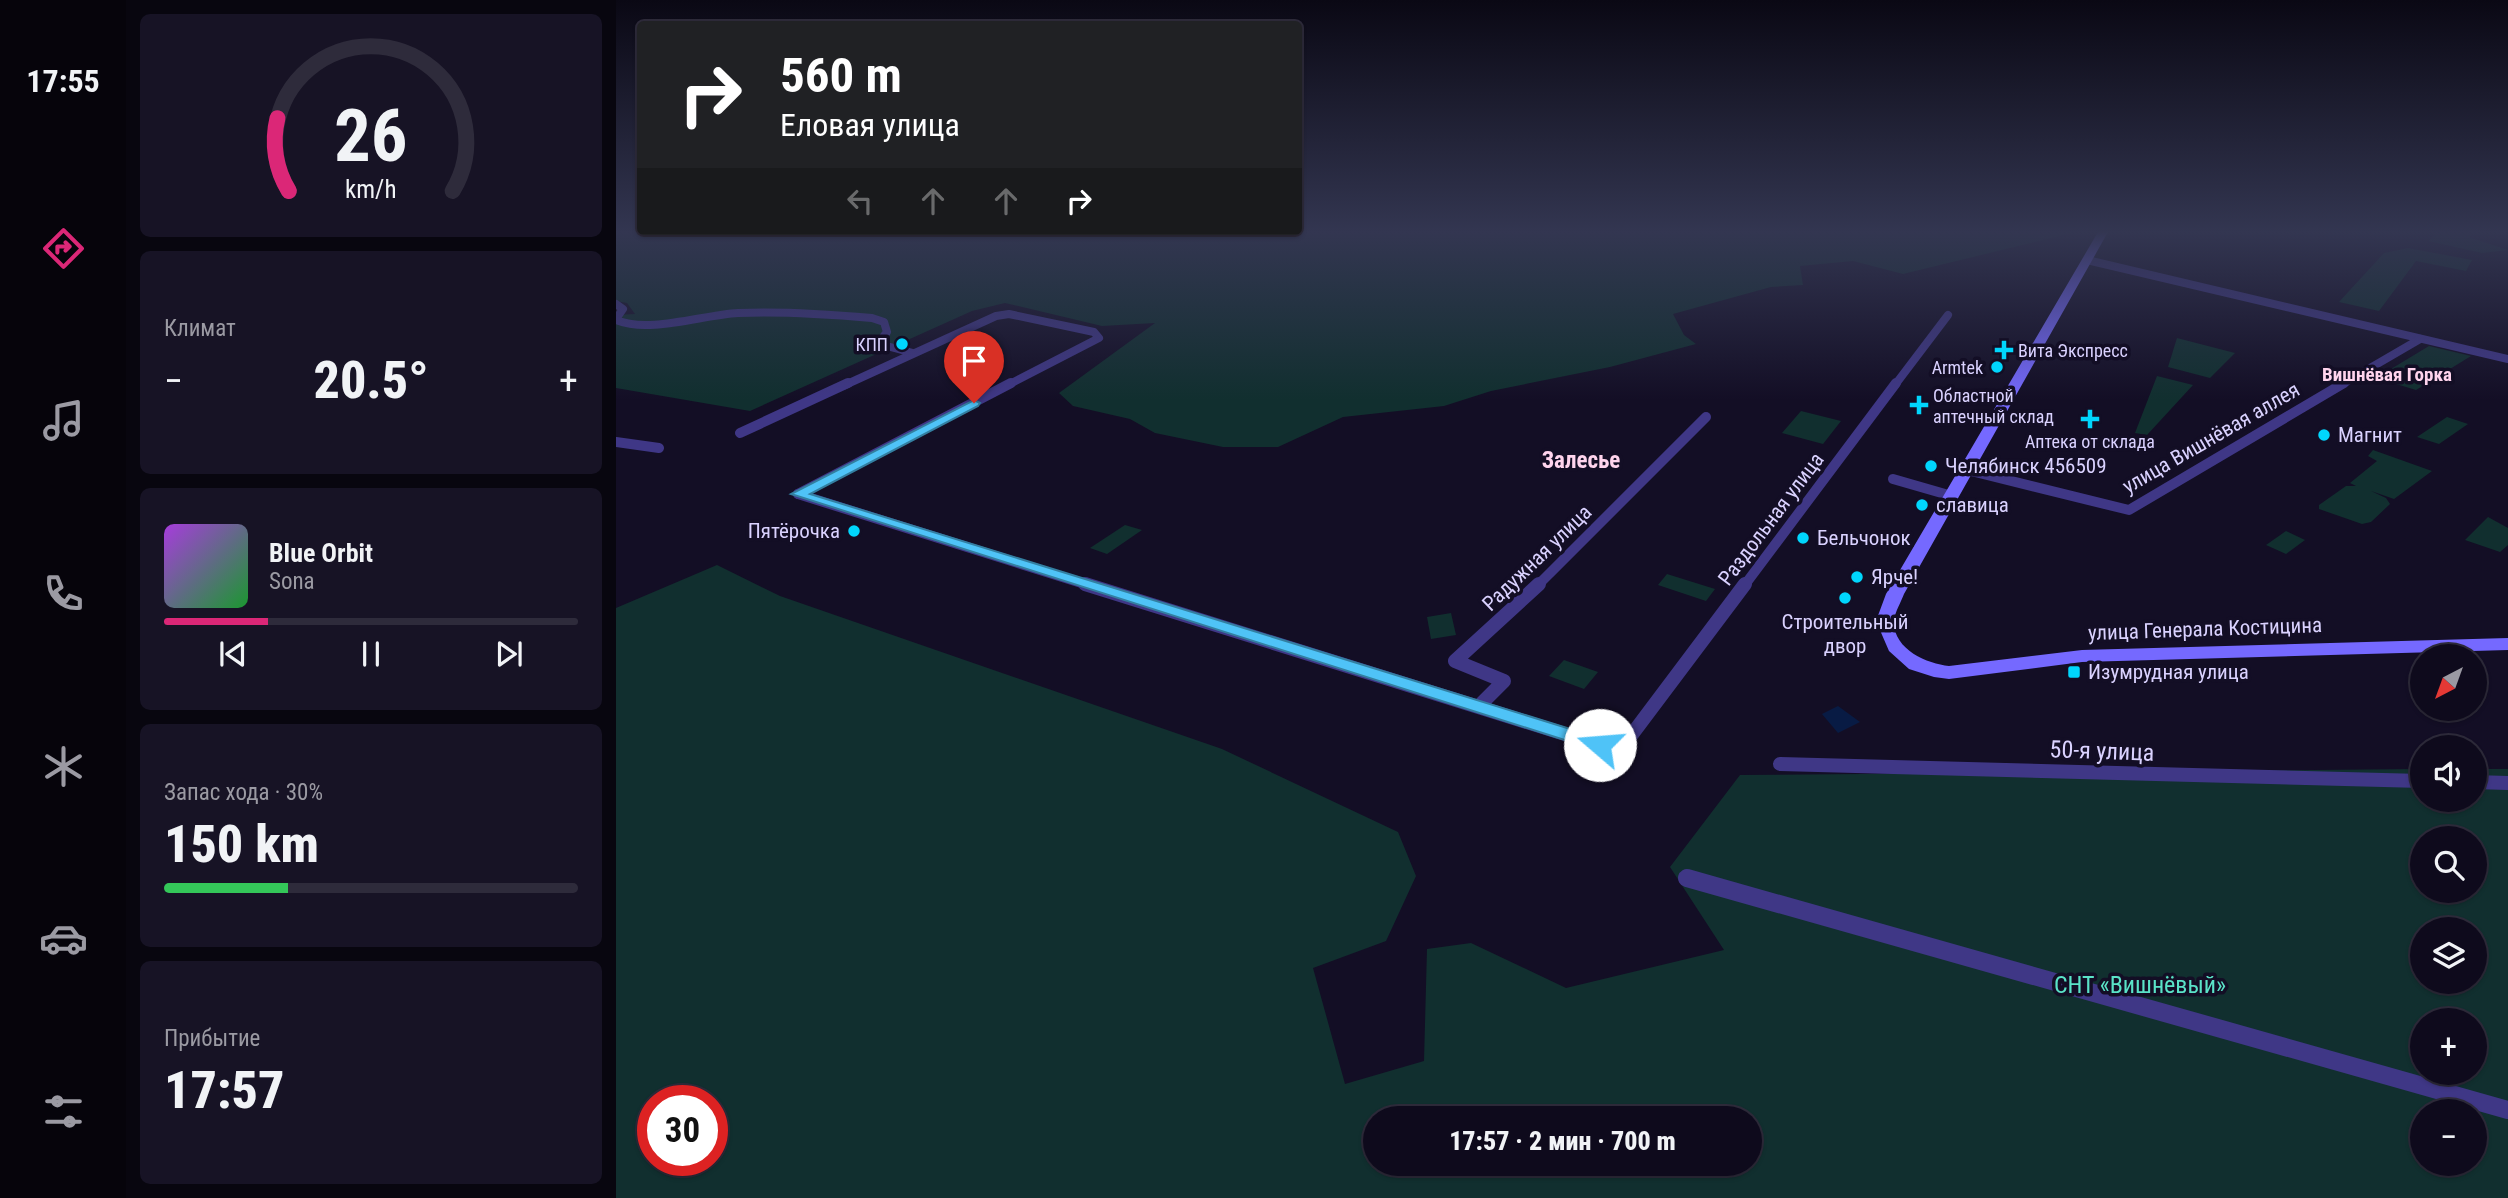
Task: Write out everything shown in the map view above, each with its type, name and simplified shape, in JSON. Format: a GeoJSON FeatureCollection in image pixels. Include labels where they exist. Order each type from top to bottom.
{"type":"FeatureCollection","features":[{"type":"Feature","properties":{"kind":"street"},"geometry":{"type":"LineString","coordinates":[[1894,480],[1952,496],[2071,288]]}},
{"type":"Feature","properties":{"kind":"street"},"geometry":{"type":"LineString","coordinates":[[2205,288],[2508,359]]}},
{"type":"Feature","properties":{"kind":"street"},"geometry":{"type":"LineString","coordinates":[[618,306],[623,309],[616,319],[640,325],[718,313],[770,312],[872,318],[884,323],[887,332],[880,341],[883,345],[913,353]]}},
{"type":"Feature","properties":{"kind":"street"},"geometry":{"type":"LineString","coordinates":[[740,433],[996,316],[1009,314],[1094,332],[1099,338],[798,494],[1479,706]]}},
{"type":"Feature","properties":{"kind":"street","name":"Раздольная улица"},"geometry":{"type":"LineString","coordinates":[[1479,706],[1600,745],[1624,745],[1948,315]]}},
{"type":"Feature","properties":{"kind":"street","name":"улица Вишнёвая аллея"},"geometry":{"type":"LineString","coordinates":[[1966,470],[2129,510],[2420,339]]}},
{"type":"Feature","properties":{"kind":"street","name":"Радужная улица"},"geometry":{"type":"LineString","coordinates":[[1479,706],[1504,681],[1455,661],[1526,597],[1706,417]]}},
{"type":"Feature","properties":{"kind":"street"},"geometry":{"type":"LineString","coordinates":[[616,442],[659,448]]}},
{"type":"Feature","properties":{"kind":"street","name":"улица Генерала Костицина"},"geometry":{"type":"LineString","coordinates":[[1952,496],[1895,594],[1885,621],[1888,634],[1906,660],[1934,671],[1954,673],[2048,658],[2177,651],[2508,644]]}},
{"type":"Feature","properties":{"kind":"street","name":"50-я улица"},"geometry":{"type":"LineString","coordinates":[[1780,764],[2410,781]]}},
{"type":"Feature","properties":{"kind":"street"},"geometry":{"type":"LineString","coordinates":[[2487,782],[2508,783]]}},
{"type":"Feature","properties":{"kind":"street"},"geometry":{"type":"LineString","coordinates":[[1688,878],[2508,1110]]}},
{"type":"Feature","properties":{"kind":"green space"},"geometry":{"type":"Polygon","coordinates":[[[616,288],[1768,288],[1673,314],[1684,335],[1696,344],[1610,367],[1491,391],[1444,406],[1343,417],[1278,447],[1223,447],[1155,433],[1130,419],[1073,406],[1059,393],[1155,323],[1102,326],[1005,303],[972,311],[750,411],[616,388],[616,315],[635,314],[627,303],[616,301],[616,288]]]}},
{"type":"Feature","properties":{"kind":"green space"},"geometry":{"type":"Polygon","coordinates":[[[2352,288],[2396,288],[2379,311],[2339,302],[2352,288]]]}},
{"type":"Feature","properties":{"kind":"green space"},"geometry":{"type":"Polygon","coordinates":[[[2177,338],[2235,353],[2210,378],[2168,367],[2177,338]]]}},
{"type":"Feature","properties":{"kind":"green space"},"geometry":{"type":"Polygon","coordinates":[[[2429,346],[2471,356],[2416,390],[2376,378],[2429,346]]]}},
{"type":"Feature","properties":{"kind":"green space"},"geometry":{"type":"Polygon","coordinates":[[[2157,376],[2193,385],[2147,435],[2135,433],[2157,376]]]}},
{"type":"Feature","properties":{"kind":"green space"},"geometry":{"type":"Polygon","coordinates":[[[1801,411],[1841,421],[1823,444],[1782,433],[1801,411]]]}},
{"type":"Feature","properties":{"kind":"green space"},"geometry":{"type":"Polygon","coordinates":[[[2447,417],[2468,424],[2439,444],[2417,437],[2447,417]]]}},
{"type":"Feature","properties":{"kind":"green space"},"geometry":{"type":"Polygon","coordinates":[[[2373,450],[2432,471],[2394,499],[2371,491],[2386,498],[2390,504],[2371,522],[2362,524],[2319,509],[2319,505],[2346,486],[2356,486],[2350,483],[2377,461],[2368,456],[2373,450]]]}},
{"type":"Feature","properties":{"kind":"green space"},"geometry":{"type":"Polygon","coordinates":[[[2488,517],[2508,528],[2508,545],[2500,552],[2465,540],[2488,517]]]}},
{"type":"Feature","properties":{"kind":"green space"},"geometry":{"type":"Polygon","coordinates":[[[1125,525],[1142,530],[1107,554],[1090,548],[1125,525]]]}},
{"type":"Feature","properties":{"kind":"green space"},"geometry":{"type":"Polygon","coordinates":[[[2286,531],[2305,540],[2286,554],[2266,545],[2286,531]]]}},
{"type":"Feature","properties":{"kind":"green space","name":"СНТ «Вишнёвый»"},"geometry":{"type":"Polygon","coordinates":[[[717,565],[780,596],[1222,749],[1398,832],[1416,876],[1386,941],[1313,968],[1345,1084],[1424,1061],[1427,949],[1471,943],[1566,988],[1724,950],[1670,867],[1740,775],[2410,769],[2410,812],[2487,812],[2487,769],[2508,769],[2508,1198],[616,1198],[616,608],[717,565]]]}},
{"type":"Feature","properties":{"kind":"green space"},"geometry":{"type":"Polygon","coordinates":[[[1667,574],[1715,589],[1706,601],[1658,585],[1667,574]]]}},
{"type":"Feature","properties":{"kind":"green space"},"geometry":{"type":"Polygon","coordinates":[[[1451,613],[1456,635],[1431,639],[1427,617],[1451,613]]]}},
{"type":"Feature","properties":{"kind":"green space"},"geometry":{"type":"Polygon","coordinates":[[[1564,660],[1598,672],[1584,689],[1549,676],[1564,660]]]}},
{"type":"Feature","properties":{"kind":"water"},"geometry":{"type":"Polygon","coordinates":[[[1838,706],[1860,722],[1838,733],[1822,714],[1838,706]]]}},
{"type":"Feature","properties":{"kind":"place","name":"КПП"},"geometry":{"type":"Point","coordinates":[902,344]}},
{"type":"Feature","properties":{"kind":"place","name":"Вита Экспресс"},"geometry":{"type":"Point","coordinates":[2004,350]}},
{"type":"Feature","properties":{"kind":"place","name":"Armtek"},"geometry":{"type":"Point","coordinates":[1997,367]}},
{"type":"Feature","properties":{"kind":"place","name":"Областной аптечный склад"},"geometry":{"type":"Point","coordinates":[1919,405]}},
{"type":"Feature","properties":{"kind":"place","name":"Аптека от склада"},"geometry":{"type":"Point","coordinates":[2090,419]}},
{"type":"Feature","properties":{"kind":"place","name":"Магнит"},"geometry":{"type":"Point","coordinates":[2324,435]}},
{"type":"Feature","properties":{"kind":"place","name":"Челябинск 456509"},"geometry":{"type":"Point","coordinates":[1931,466]}},
{"type":"Feature","properties":{"kind":"place","name":"славица"},"geometry":{"type":"Point","coordinates":[1922,505]}},
{"type":"Feature","properties":{"kind":"place","name":"Пятёрочка"},"geometry":{"type":"Point","coordinates":[854,531]}},
{"type":"Feature","properties":{"kind":"place","name":"Бельчонок"},"geometry":{"type":"Point","coordinates":[1803,538]}},
{"type":"Feature","properties":{"kind":"place","name":"Ярче!"},"geometry":{"type":"Point","coordinates":[1857,577]}},
{"type":"Feature","properties":{"kind":"place","name":"Строительный двор"},"geometry":{"type":"Point","coordinates":[1845,598]}},
{"type":"Feature","properties":{"kind":"place","name":"Изумрудная улица"},"geometry":{"type":"Point","coordinates":[2074,672]}},
{"type":"Feature","properties":{"kind":"district","name":"Вишнёвая Горка"},"geometry":{"type":"Point","coordinates":[2387,374]}},
{"type":"Feature","properties":{"kind":"district","name":"Залесье"},"geometry":{"type":"Point","coordinates":[1581,460]}},
{"type":"Feature","properties":{"kind":"route"},"geometry":{"type":"LineString","coordinates":[[974,403],[798,494],[1600,745]]}}]}
